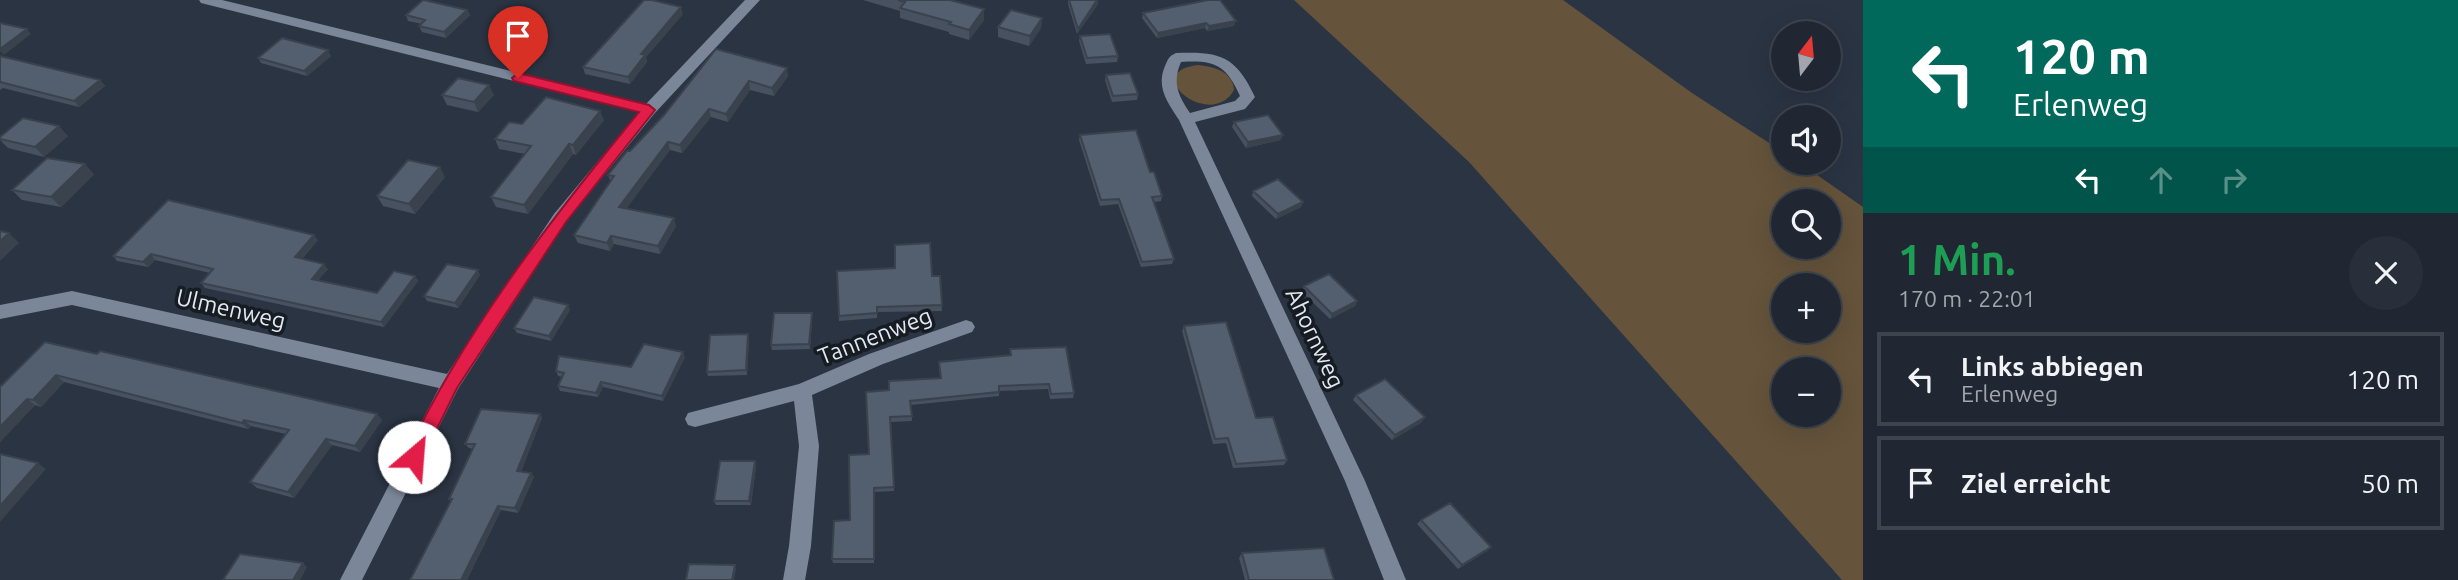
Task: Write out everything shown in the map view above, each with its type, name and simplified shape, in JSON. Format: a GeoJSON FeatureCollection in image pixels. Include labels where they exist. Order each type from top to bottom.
{"type":"FeatureCollection","features":[{"type":"Feature","properties":{"kind":"street"},"geometry":{"type":"LineString","coordinates":[[206,0],[649,110]]}},
{"type":"Feature","properties":{"kind":"street"},"geometry":{"type":"LineString","coordinates":[[352,580],[451,383],[561,218],[649,110],[753,0]]}},
{"type":"Feature","properties":{"kind":"street","name":"Ahornweg"},"geometry":{"type":"LineString","coordinates":[[1186,119],[1240,105],[1248,97],[1240,77],[1225,62],[1207,56],[1176,58],[1168,75],[1169,93],[1186,119],[1355,481],[1395,580]]}},
{"type":"Feature","properties":{"kind":"street","name":"Ulmenweg"},"geometry":{"type":"LineString","coordinates":[[0,312],[72,298],[451,383]]}},
{"type":"Feature","properties":{"kind":"street","name":"Tannenweg"},"geometry":{"type":"LineString","coordinates":[[695,419],[802,391],[876,359],[966,327]]}},
{"type":"Feature","properties":{"kind":"street","name":"Tannenweg"},"geometry":{"type":"LineString","coordinates":[[793,580],[800,546],[809,446],[802,391]]}},
{"type":"Feature","properties":{"kind":"shaded area"},"geometry":{"type":"Polygon","coordinates":[[[1294,0],[1563,0],[1692,93],[1771,144],[1771,175],[1817,175],[1837,189],[1771,189],[1771,259],[1841,259],[1841,192],[1863,207],[1863,580],[1842,580],[1469,162],[1294,0]]]}},
{"type":"Feature","properties":{"kind":"shaded area"},"geometry":{"type":"Polygon","coordinates":[[[1199,65],[1217,69],[1230,79],[1234,90],[1223,101],[1210,105],[1196,102],[1185,96],[1177,87],[1175,77],[1182,70],[1199,65]]]}},
{"type":"Feature","properties":{"kind":"building"},"geometry":{"type":"Polygon","coordinates":[[[423,0],[467,10],[444,32],[419,26],[425,20],[406,15],[423,0]]]}},
{"type":"Feature","properties":{"kind":"building"},"geometry":{"type":"Polygon","coordinates":[[[644,0],[681,7],[641,54],[645,55],[628,77],[583,67],[644,0]]]}},
{"type":"Feature","properties":{"kind":"building"},"geometry":{"type":"Polygon","coordinates":[[[898,0],[950,0],[984,9],[969,30],[949,24],[951,22],[900,8],[905,2],[898,0]]]}},
{"type":"Feature","properties":{"kind":"building"},"geometry":{"type":"Polygon","coordinates":[[[1069,0],[1097,0],[1078,29],[1069,0]]]}},
{"type":"Feature","properties":{"kind":"building"},"geometry":{"type":"Polygon","coordinates":[[[1220,0],[1236,21],[1209,26],[1206,23],[1158,33],[1143,13],[1220,0]]]}},
{"type":"Feature","properties":{"kind":"building"},"geometry":{"type":"Polygon","coordinates":[[[1011,10],[1042,18],[1030,36],[998,27],[1011,10]]]}},
{"type":"Feature","properties":{"kind":"building"},"geometry":{"type":"Polygon","coordinates":[[[0,23],[27,29],[0,49],[0,23]]]}},
{"type":"Feature","properties":{"kind":"building"},"geometry":{"type":"Polygon","coordinates":[[[1110,34],[1118,56],[1087,58],[1080,36],[1110,34]]]}},
{"type":"Feature","properties":{"kind":"building"},"geometry":{"type":"Polygon","coordinates":[[[282,38],[328,50],[304,71],[258,58],[282,38]]]}},
{"type":"Feature","properties":{"kind":"building"},"geometry":{"type":"Polygon","coordinates":[[[716,49],[787,68],[772,88],[749,81],[726,114],[709,109],[680,145],[668,142],[619,207],[674,218],[658,246],[611,236],[607,243],[574,235],[614,176],[608,175],[627,151],[664,115],[716,49]]]}},
{"type":"Feature","properties":{"kind":"building"},"geometry":{"type":"Polygon","coordinates":[[[0,56],[100,80],[74,101],[0,82],[0,56]]]}},
{"type":"Feature","properties":{"kind":"building"},"geometry":{"type":"Polygon","coordinates":[[[1130,73],[1138,94],[1113,96],[1106,75],[1130,73]]]}},
{"type":"Feature","properties":{"kind":"building"},"geometry":{"type":"Polygon","coordinates":[[[458,78],[489,85],[474,102],[442,95],[458,78]]]}},
{"type":"Feature","properties":{"kind":"building"},"geometry":{"type":"Polygon","coordinates":[[[546,97],[600,111],[573,145],[569,144],[524,205],[491,197],[531,146],[495,139],[509,122],[522,124],[546,97]]]}},
{"type":"Feature","properties":{"kind":"building"},"geometry":{"type":"Polygon","coordinates":[[[1268,115],[1283,135],[1248,142],[1234,122],[1268,115]]]}},
{"type":"Feature","properties":{"kind":"building"},"geometry":{"type":"Polygon","coordinates":[[[23,118],[59,126],[35,147],[0,139],[23,118]]]}},
{"type":"Feature","properties":{"kind":"building"},"geometry":{"type":"Polygon","coordinates":[[[1136,130],[1150,172],[1154,172],[1162,196],[1152,197],[1174,259],[1142,262],[1119,199],[1101,200],[1080,135],[1136,130]]]}},
{"type":"Feature","properties":{"kind":"building"},"geometry":{"type":"Polygon","coordinates":[[[47,158],[85,164],[51,197],[12,190],[47,158]]]}},
{"type":"Feature","properties":{"kind":"building"},"geometry":{"type":"Polygon","coordinates":[[[408,160],[440,167],[409,204],[377,196],[408,160]]]}},
{"type":"Feature","properties":{"kind":"building"},"geometry":{"type":"Polygon","coordinates":[[[1278,179],[1303,202],[1278,214],[1253,191],[1278,179]]]}},
{"type":"Feature","properties":{"kind":"building"},"geometry":{"type":"Polygon","coordinates":[[[168,200],[314,235],[295,257],[324,264],[312,279],[377,293],[394,271],[415,276],[381,322],[201,283],[213,269],[151,254],[143,262],[113,256],[168,200]]]}},
{"type":"Feature","properties":{"kind":"building"},"geometry":{"type":"Polygon","coordinates":[[[0,231],[9,233],[0,241],[0,231]]]}},
{"type":"Feature","properties":{"kind":"building"},"geometry":{"type":"Polygon","coordinates":[[[930,243],[932,276],[940,276],[942,305],[877,307],[877,313],[839,316],[837,271],[895,268],[895,245],[930,243]]]}},
{"type":"Feature","properties":{"kind":"building"},"geometry":{"type":"Polygon","coordinates":[[[447,264],[478,270],[455,303],[424,296],[447,264]]]}},
{"type":"Feature","properties":{"kind":"building"},"geometry":{"type":"Polygon","coordinates":[[[1329,274],[1357,301],[1332,314],[1304,286],[1329,274]]]}},
{"type":"Feature","properties":{"kind":"building"},"geometry":{"type":"Polygon","coordinates":[[[534,297],[568,305],[549,336],[514,328],[534,297]]]}},
{"type":"Feature","properties":{"kind":"building"},"geometry":{"type":"Polygon","coordinates":[[[774,313],[812,313],[809,344],[771,345],[774,313]]]}},
{"type":"Feature","properties":{"kind":"building"},"geometry":{"type":"Polygon","coordinates":[[[1226,322],[1256,418],[1273,417],[1287,460],[1236,464],[1228,438],[1215,439],[1184,326],[1226,322]]]}},
{"type":"Feature","properties":{"kind":"building"},"geometry":{"type":"Polygon","coordinates":[[[748,334],[746,370],[707,372],[710,335],[748,334]]]}},
{"type":"Feature","properties":{"kind":"building"},"geometry":{"type":"Polygon","coordinates":[[[45,342],[97,354],[100,351],[377,414],[355,446],[326,439],[288,492],[250,482],[289,430],[244,420],[242,423],[56,375],[33,400],[27,399],[0,427],[0,386],[45,342]]]}},
{"type":"Feature","properties":{"kind":"building"},"geometry":{"type":"Polygon","coordinates":[[[644,344],[683,352],[662,396],[601,382],[596,393],[558,386],[564,373],[556,371],[559,356],[631,367],[644,344]]]}},
{"type":"Feature","properties":{"kind":"building"},"geometry":{"type":"Polygon","coordinates":[[[1066,347],[1074,393],[1051,394],[1049,384],[999,386],[999,392],[910,401],[912,416],[890,417],[894,487],[874,488],[874,559],[832,559],[834,521],[850,520],[849,455],[869,454],[866,392],[889,390],[889,381],[941,378],[939,362],[1011,355],[1010,349],[1066,347]]]}},
{"type":"Feature","properties":{"kind":"building"},"geometry":{"type":"Polygon","coordinates":[[[1385,379],[1425,417],[1395,435],[1356,395],[1385,379]]]}},
{"type":"Feature","properties":{"kind":"building"},"geometry":{"type":"Polygon","coordinates":[[[481,409],[540,414],[517,471],[531,473],[515,508],[498,506],[461,580],[410,580],[452,499],[449,499],[475,444],[465,444],[481,409]]]}},
{"type":"Feature","properties":{"kind":"building"},"geometry":{"type":"Polygon","coordinates":[[[0,454],[38,463],[0,506],[0,454]]]}},
{"type":"Feature","properties":{"kind":"building"},"geometry":{"type":"Polygon","coordinates":[[[720,461],[755,461],[749,501],[714,501],[720,461]]]}},
{"type":"Feature","properties":{"kind":"building"},"geometry":{"type":"Polygon","coordinates":[[[1450,503],[1491,547],[1462,565],[1421,520],[1450,503]]]}},
{"type":"Feature","properties":{"kind":"building"},"geometry":{"type":"Polygon","coordinates":[[[1324,548],[1334,580],[1249,580],[1242,553],[1324,548]]]}},
{"type":"Feature","properties":{"kind":"building"},"geometry":{"type":"Polygon","coordinates":[[[240,554],[303,563],[293,580],[223,580],[240,554]]]}},
{"type":"Feature","properties":{"kind":"building"},"geometry":{"type":"Polygon","coordinates":[[[689,564],[735,565],[732,580],[686,580],[689,564]]]}},
{"type":"Feature","properties":{"kind":"route"},"geometry":{"type":"LineString","coordinates":[[414,457],[451,383],[561,218],[649,110],[518,78]]}}]}
